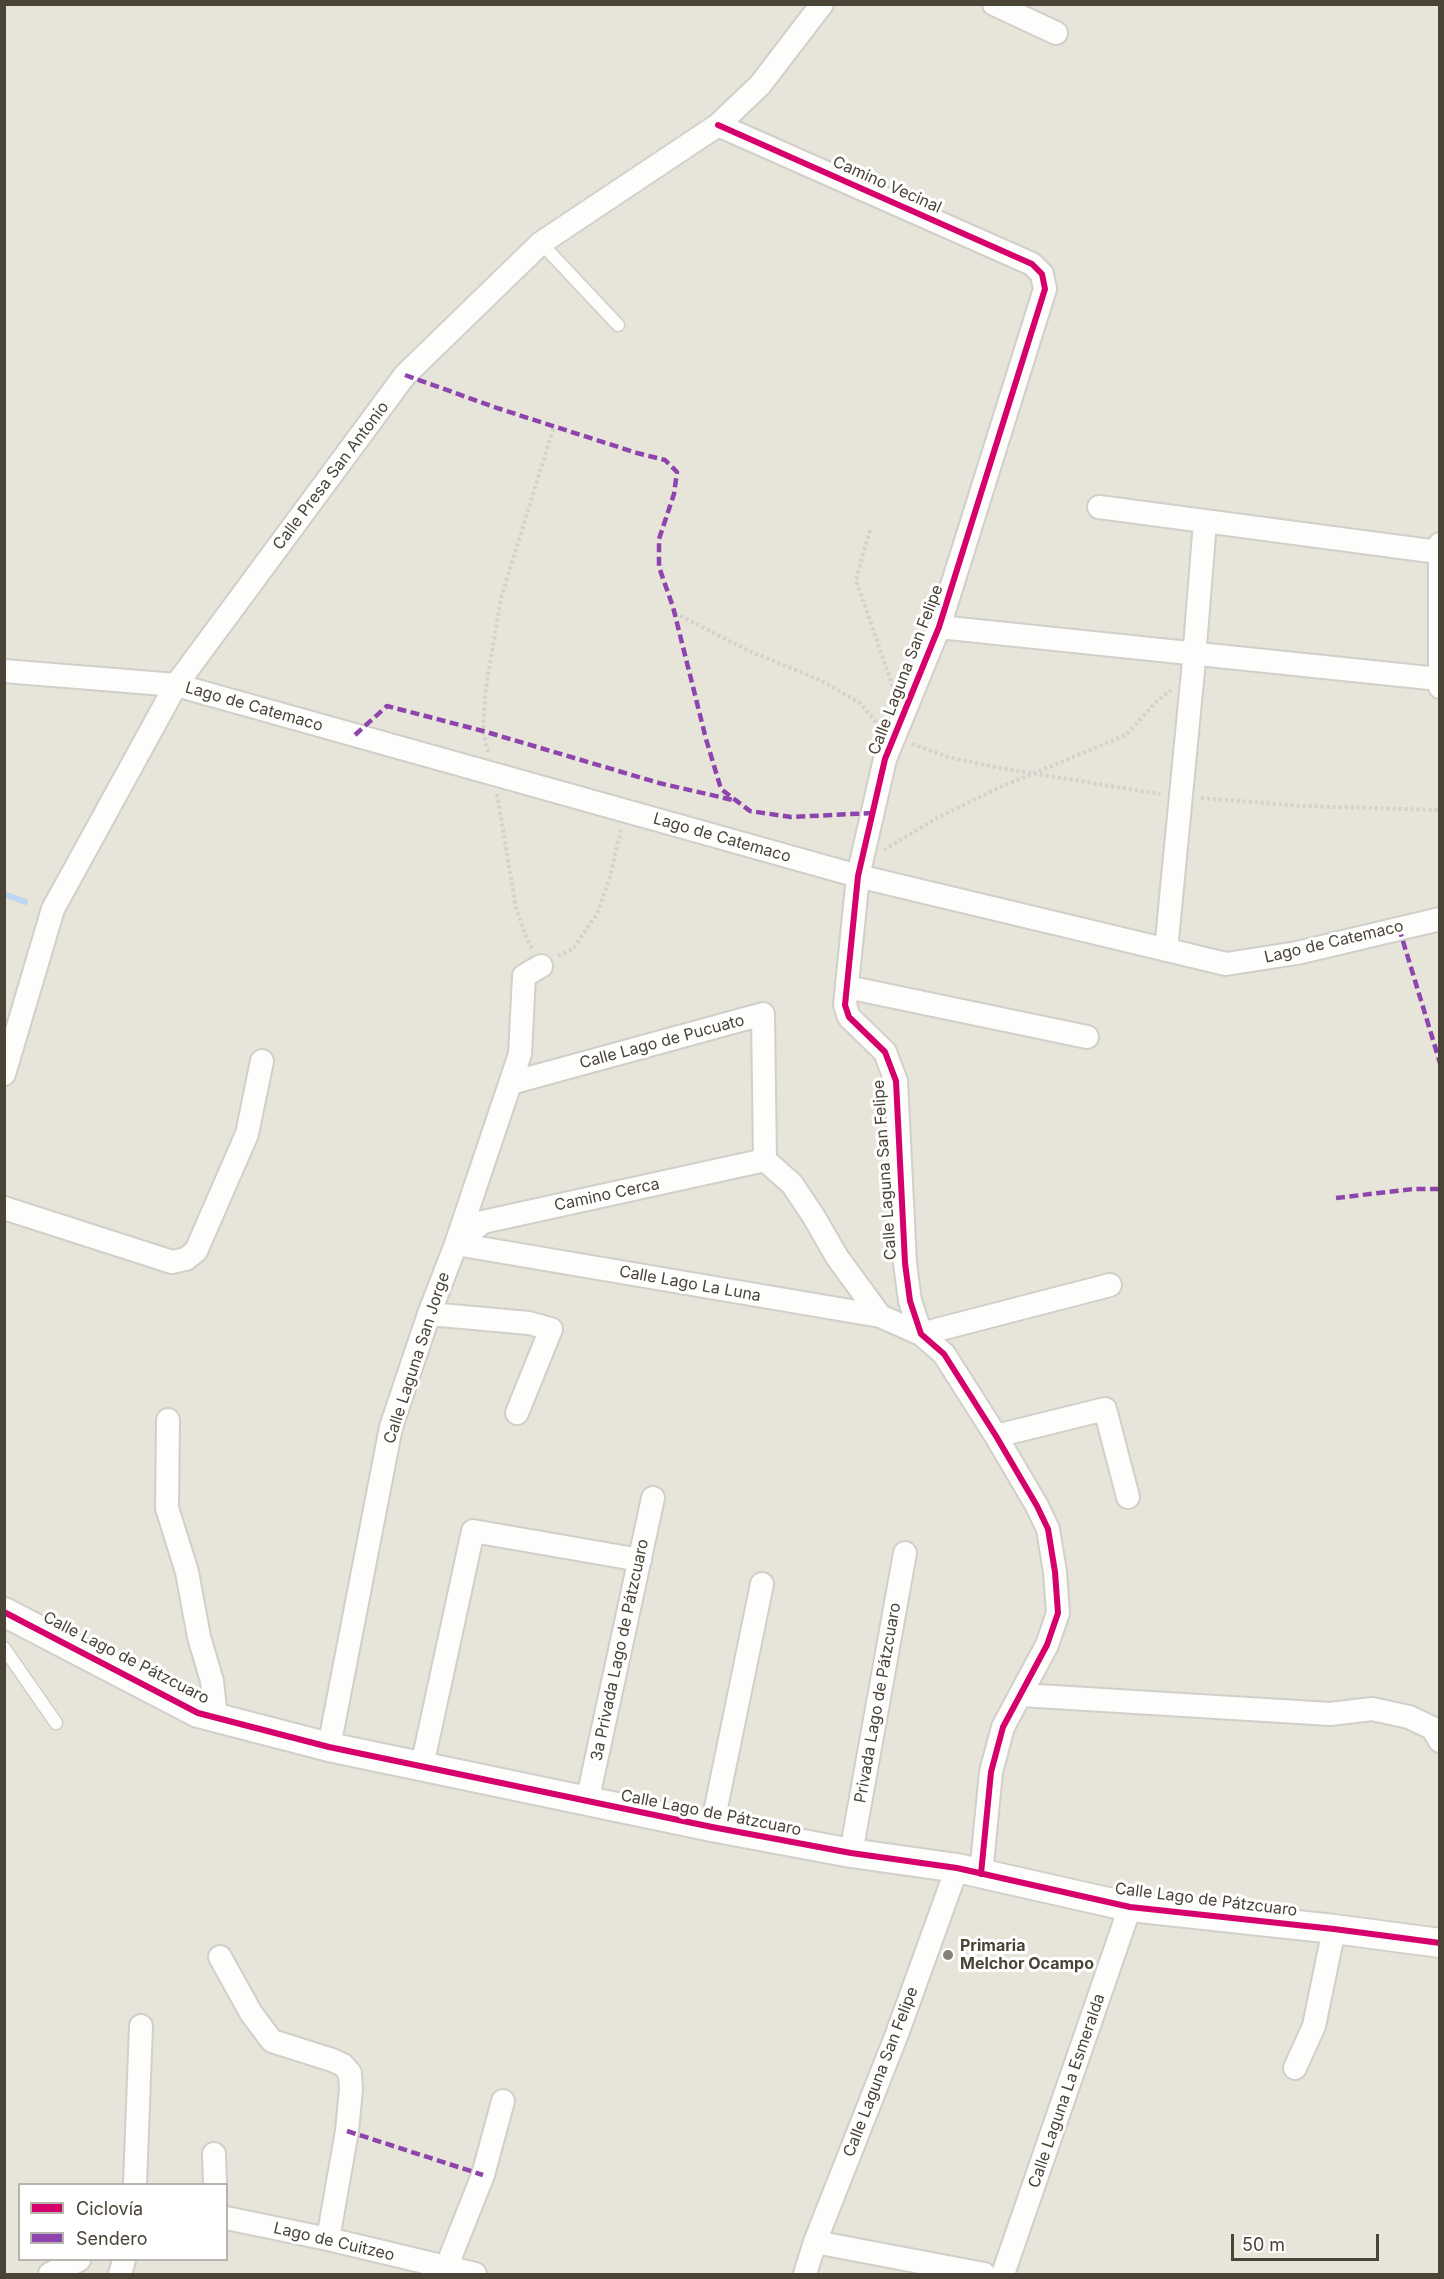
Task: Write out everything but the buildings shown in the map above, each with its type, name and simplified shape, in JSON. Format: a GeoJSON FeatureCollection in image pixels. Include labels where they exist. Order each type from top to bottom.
{"type":"FeatureCollection","features":[{"type":"Feature","properties":{"kind":"street","name":"Calle Presa San Antonio"},"geometry":{"type":"LineString","coordinates":[[4,1074],[53,909],[176,685],[405,375],[541,243],[718,125],[760,85],[822,4]]}},
{"type":"Feature","properties":{"kind":"street"},"geometry":{"type":"LineString","coordinates":[[994,4],[1056,33]]}},
{"type":"Feature","properties":{"kind":"street","name":"Camino Vecinal"},"geometry":{"type":"LineString","coordinates":[[718,125],[1032,264],[1042,274]]}},
{"type":"Feature","properties":{"kind":"street","name":"Calle Laguna San Felipe"},"geometry":{"type":"LineString","coordinates":[[805,2274],[815,2242],[897,2034],[969,1871],[1003,1727],[1047,1645],[1058,1613],[1055,1572],[1048,1529],[996,1436],[944,1354],[921,1334],[910,1301],[905,1263],[896,1081],[885,1052],[849,1017],[845,1005],[859,870],[885,759],[939,627],[1044,289],[1042,274]]}},
{"type":"Feature","properties":{"kind":"street"},"geometry":{"type":"LineString","coordinates":[[939,627],[1194,662],[1439,683],[1439,548],[1205,522],[1099,507]]}},
{"type":"Feature","properties":{"kind":"street"},"geometry":{"type":"LineString","coordinates":[[1166,951],[1205,522]]}},
{"type":"Feature","properties":{"kind":"street","name":"Lago de Catemaco"},"geometry":{"type":"LineString","coordinates":[[4,670],[176,685],[626,811],[1166,951],[1226,964],[1297,953],[1440,919]]}},
{"type":"Feature","properties":{"kind":"street","name":"Calle Laguna San Jorge"},"geometry":{"type":"LineString","coordinates":[[329,1747],[391,1427],[520,1054],[524,976],[542,966]]}},
{"type":"Feature","properties":{"kind":"street"},"geometry":{"type":"LineString","coordinates":[[847,987],[1087,1037]]}},
{"type":"Feature","properties":{"kind":"street","name":"Calle Lago de Pucuato"},"geometry":{"type":"LineString","coordinates":[[511,1083],[763,1014],[765,1160]]}},
{"type":"Feature","properties":{"kind":"street"},"geometry":{"type":"LineString","coordinates":[[4,1208],[172,1262],[186,1259],[196,1251],[247,1134],[262,1061]]}},
{"type":"Feature","properties":{"kind":"street"},"geometry":{"type":"LineString","coordinates":[[765,1160],[792,1184],[837,1257],[880,1316]]}},
{"type":"Feature","properties":{"kind":"street","name":"Camino Cerca"},"geometry":{"type":"LineString","coordinates":[[456,1244],[483,1222],[765,1160]]}},
{"type":"Feature","properties":{"kind":"street","name":"Calle Lago La Luna"},"geometry":{"type":"LineString","coordinates":[[456,1244],[880,1316],[921,1334]]}},
{"type":"Feature","properties":{"kind":"street"},"geometry":{"type":"LineString","coordinates":[[921,1334],[1110,1285]]}},
{"type":"Feature","properties":{"kind":"street"},"geometry":{"type":"LineString","coordinates":[[429,1314],[529,1323],[550,1329],[517,1413]]}},
{"type":"Feature","properties":{"kind":"street"},"geometry":{"type":"LineString","coordinates":[[996,1436],[1105,1409],[1128,1497]]}},
{"type":"Feature","properties":{"kind":"street"},"geometry":{"type":"LineString","coordinates":[[168,1420],[167,1508],[187,1572],[199,1637],[212,1681],[216,1718]]}},
{"type":"Feature","properties":{"kind":"street","name":"3a Privada Lago de Pátzcuaro"},"geometry":{"type":"LineString","coordinates":[[587,1802],[653,1498]]}},
{"type":"Feature","properties":{"kind":"street"},"geometry":{"type":"LineString","coordinates":[[422,1766],[472,1531],[640,1560]]}},
{"type":"Feature","properties":{"kind":"street","name":"Privada Lago de Pátzcuaro"},"geometry":{"type":"LineString","coordinates":[[851,1853],[905,1553]]}},
{"type":"Feature","properties":{"kind":"street"},"geometry":{"type":"LineString","coordinates":[[712,1827],[762,1584]]}},
{"type":"Feature","properties":{"kind":"street","name":"Calle Lago de Pátzcuaro"},"geometry":{"type":"LineString","coordinates":[[4,1612],[198,1713],[329,1747],[712,1827],[851,1853],[969,1871],[1130,1907],[1440,1943]]}},
{"type":"Feature","properties":{"kind":"street"},"geometry":{"type":"LineString","coordinates":[[1022,1695],[1330,1714],[1372,1709],[1409,1717],[1432,1728],[1440,1742]]}},
{"type":"Feature","properties":{"kind":"street","name":"Calle Laguna La Esmeralda"},"geometry":{"type":"LineString","coordinates":[[1003,2274],[1130,1907]]}},
{"type":"Feature","properties":{"kind":"street"},"geometry":{"type":"LineString","coordinates":[[1295,2068],[1314,2026],[1334,1929]]}},
{"type":"Feature","properties":{"kind":"street"},"geometry":{"type":"LineString","coordinates":[[220,1957],[251,2013],[272,2041],[332,2060],[343,2065],[350,2073],[351,2089],[347,2131],[328,2239]]}},
{"type":"Feature","properties":{"kind":"street"},"geometry":{"type":"LineString","coordinates":[[135,2183],[141,2026]]}},
{"type":"Feature","properties":{"kind":"street"},"geometry":{"type":"LineString","coordinates":[[437,2269],[483,2175],[503,2102]]}},
{"type":"Feature","properties":{"kind":"street"},"geometry":{"type":"LineString","coordinates":[[214,2154],[215,2183]]}},
{"type":"Feature","properties":{"kind":"street","name":"Lago de Cuitzeo"},"geometry":{"type":"LineString","coordinates":[[228,2218],[328,2239],[437,2269],[475,2274]]}},
{"type":"Feature","properties":{"kind":"street"},"geometry":{"type":"LineString","coordinates":[[815,2242],[984,2274]]}},
{"type":"Feature","properties":{"kind":"street"},"geometry":{"type":"LineString","coordinates":[[50,2274],[75,2261]]}},
{"type":"Feature","properties":{"kind":"lane"},"geometry":{"type":"LineString","coordinates":[[541,243],[618,325]]}},
{"type":"Feature","properties":{"kind":"lane"},"geometry":{"type":"LineString","coordinates":[[4,1648],[56,1724]]}},
{"type":"Feature","properties":{"kind":"path"},"geometry":{"type":"LineString","coordinates":[[554,426],[501,598],[486,687],[483,731],[493,774],[516,908],[526,939],[542,966],[573,948],[597,914],[626,811]]}},
{"type":"Feature","properties":{"kind":"path"},"geometry":{"type":"LineString","coordinates":[[870,530],[856,580],[893,688],[905,711]]}},
{"type":"Feature","properties":{"kind":"path"},"geometry":{"type":"LineString","coordinates":[[675,613],[747,650],[820,680],[860,704],[894,738]]}},
{"type":"Feature","properties":{"kind":"path"},"geometry":{"type":"LineString","coordinates":[[859,870],[937,818],[998,788],[1126,735],[1194,662]]}},
{"type":"Feature","properties":{"kind":"shaded area"},"geometry":{"type":"Polygon","coordinates":[[[5,5],[1439,5],[1439,2274],[5,2274],[5,5]]]}},
{"type":"Feature","properties":{"kind":"waterway","name":"Lago de Catemaco"},"geometry":{"type":"LineString","coordinates":[[4,894],[25,902]]}},
{"type":"Feature","properties":{"kind":"marked path"},"geometry":{"type":"LineString","coordinates":[[405,375],[497,408],[665,460],[677,472],[674,494],[659,539],[659,567],[673,607],[721,789],[750,811],[791,817],[873,813]]}},
{"type":"Feature","properties":{"kind":"marked path"},"geometry":{"type":"LineString","coordinates":[[355,735],[387,706],[483,731],[659,783],[733,800]]}},
{"type":"Feature","properties":{"kind":"marked path"},"geometry":{"type":"LineString","coordinates":[[1399,928],[1440,1063]]}},
{"type":"Feature","properties":{"kind":"marked path"},"geometry":{"type":"LineString","coordinates":[[1336,1198],[1413,1189],[1440,1189]]}},
{"type":"Feature","properties":{"kind":"marked path"},"geometry":{"type":"LineString","coordinates":[[347,2131],[483,2175]]}},
{"type":"Feature","properties":{"kind":"cycle path"},"geometry":{"type":"LineString","coordinates":[[718,125],[1032,264],[1042,274],[1045,289],[939,627],[885,759],[858,876],[845,1005],[849,1017],[885,1052],[896,1081],[905,1263],[910,1301],[921,1334],[944,1354],[1037,1506],[1048,1529],[1055,1572],[1058,1613],[1047,1645],[1003,1727],[991,1772],[981,1874]]}},
{"type":"Feature","properties":{"kind":"cycle path"},"geometry":{"type":"LineString","coordinates":[[4,1612],[198,1713],[329,1747],[712,1827],[851,1853],[957,1868],[1130,1907],[1440,1943]]}},
{"type":"Feature","properties":{"kind":"place","name":"Primaria Melchor Ocampo"},"geometry":{"type":"Point","coordinates":[948,1955]}}]}
